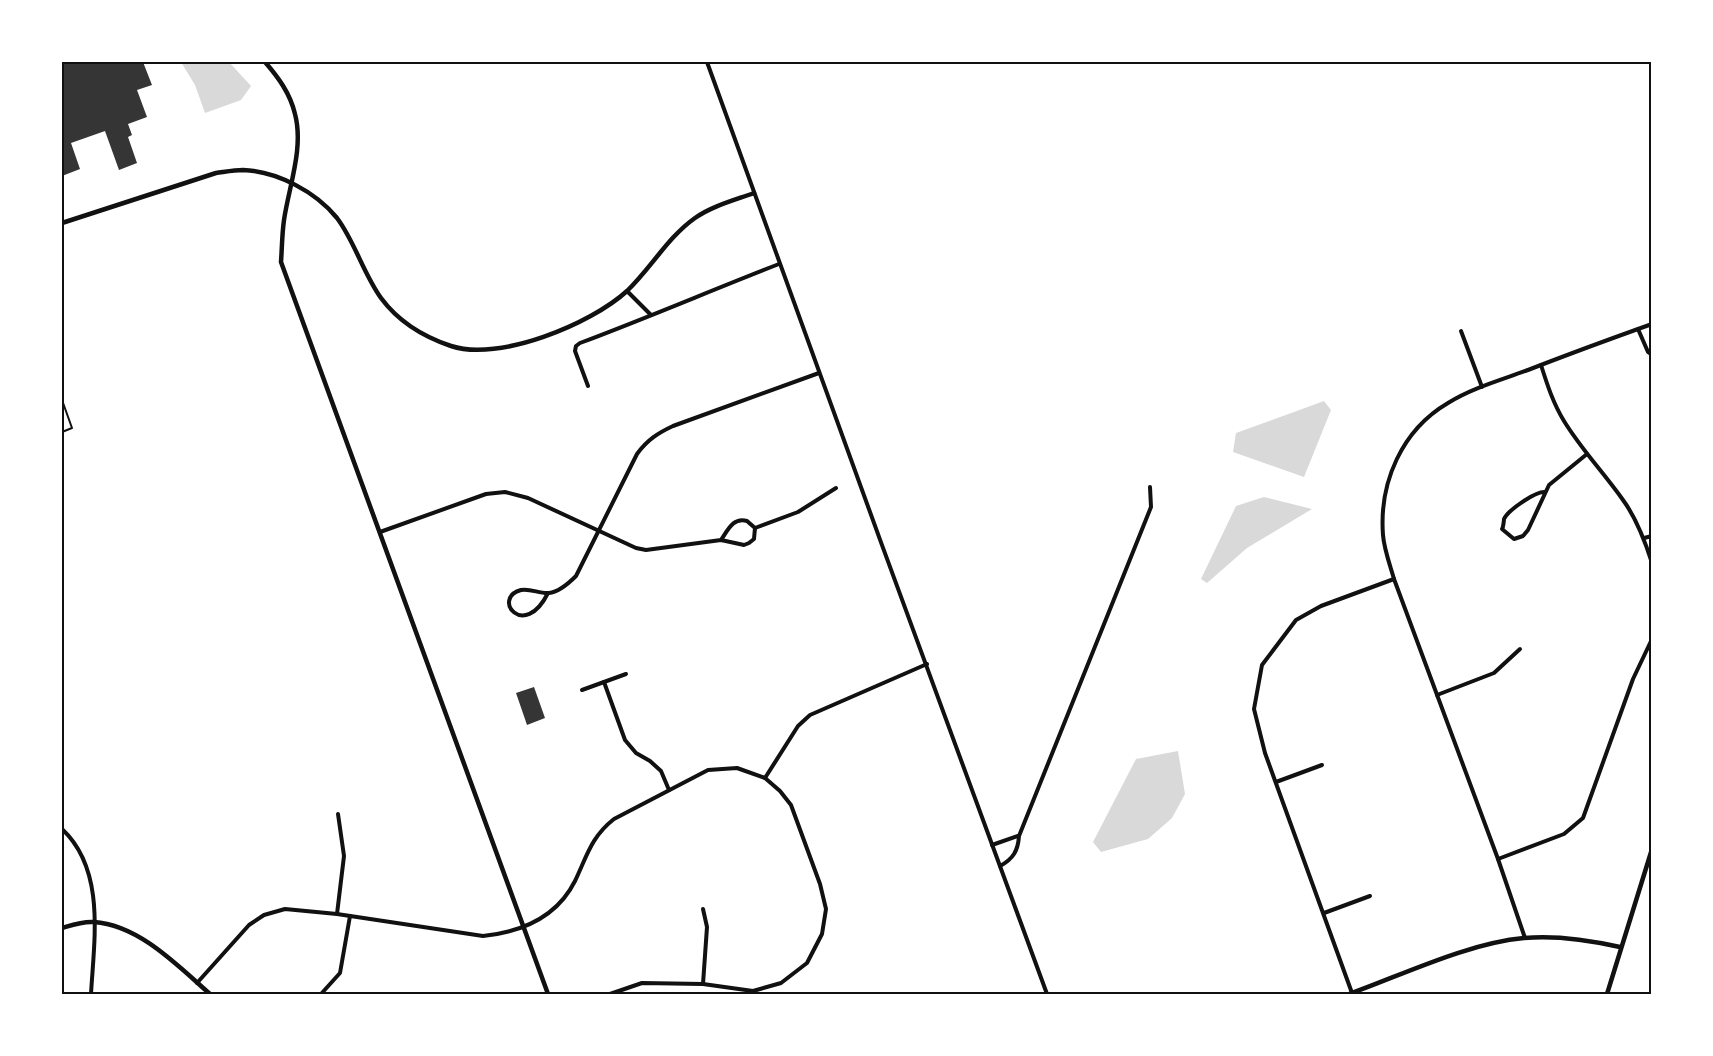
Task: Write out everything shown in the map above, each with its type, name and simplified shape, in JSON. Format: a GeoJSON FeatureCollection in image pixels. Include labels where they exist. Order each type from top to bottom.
{"type":"FeatureCollection","features":[{"type":"Feature","properties":{"kind":"street"},"geometry":{"type":"LineString","coordinates":[[265,62],[282,82],[295,114],[298,135],[284,221],[281,262],[548,994]]}},
{"type":"Feature","properties":{"kind":"street"},"geometry":{"type":"LineString","coordinates":[[707,62],[1047,994]]}},
{"type":"Feature","properties":{"kind":"street"},"geometry":{"type":"LineString","coordinates":[[62,223],[216,173],[242,170],[261,173],[291,183],[317,199],[337,219],[381,298],[401,319],[426,336],[453,347],[481,350],[517,345],[551,334],[597,313],[627,291],[669,241],[696,218],[730,201],[754,193]]}},
{"type":"Feature","properties":{"kind":"street"},"geometry":{"type":"LineString","coordinates":[[588,386],[575,351],[576,346],[779,264]]}},
{"type":"Feature","properties":{"kind":"street"},"geometry":{"type":"LineString","coordinates":[[627,291],[651,315]]}},
{"type":"Feature","properties":{"kind":"street"},"geometry":{"type":"LineString","coordinates":[[1525,938],[1498,858],[1394,579],[1383,536],[1384,495],[1395,460],[1405,443],[1430,415],[1463,394],[1652,324]]}},
{"type":"Feature","properties":{"kind":"street"},"geometry":{"type":"LineString","coordinates":[[1638,329],[1648,352],[1652,355]]}},
{"type":"Feature","properties":{"kind":"street"},"geometry":{"type":"LineString","coordinates":[[1461,331],[1482,387]]}},
{"type":"Feature","properties":{"kind":"street"},"geometry":{"type":"LineString","coordinates":[[1541,365],[1551,396],[1563,420],[1624,501],[1644,538],[1652,563]]}},
{"type":"Feature","properties":{"kind":"street"},"geometry":{"type":"LineString","coordinates":[[548,593],[544,603],[525,616],[512,612],[509,604],[512,595],[522,590],[548,593],[560,589],[576,576],[637,454],[645,443],[659,433],[819,373]]}},
{"type":"Feature","properties":{"kind":"street"},"geometry":{"type":"LineString","coordinates":[[1544,492],[1538,492],[1509,513],[1502,529],[1507,535],[1514,539],[1523,536],[1544,500],[1544,492],[1550,484],[1587,454]]}},
{"type":"Feature","properties":{"kind":"street"},"geometry":{"type":"LineString","coordinates":[[1000,866],[1013,857],[1019,836],[1151,507],[1149,487]]}},
{"type":"Feature","properties":{"kind":"street"},"geometry":{"type":"LineString","coordinates":[[755,528],[798,512],[836,488]]}},
{"type":"Feature","properties":{"kind":"street"},"geometry":{"type":"LineString","coordinates":[[380,532],[498,492],[528,498],[636,548],[646,550],[721,540],[737,544],[749,543],[754,539],[755,528]]}},
{"type":"Feature","properties":{"kind":"street"},"geometry":{"type":"LineString","coordinates":[[721,540],[737,520],[747,520],[755,528]]}},
{"type":"Feature","properties":{"kind":"street"},"geometry":{"type":"LineString","coordinates":[[1644,538],[1652,536]]}},
{"type":"Feature","properties":{"kind":"street"},"geometry":{"type":"LineString","coordinates":[[1394,579],[1320,606],[1296,620],[1262,665],[1254,709],[1265,753],[1351,994],[1498,942],[1525,938],[1588,940],[1620,947]]}},
{"type":"Feature","properties":{"kind":"street"},"geometry":{"type":"LineString","coordinates":[[1498,858],[1564,834],[1583,818],[1633,680],[1652,639]]}},
{"type":"Feature","properties":{"kind":"street"},"geometry":{"type":"LineString","coordinates":[[1437,695],[1494,673],[1520,649]]}},
{"type":"Feature","properties":{"kind":"street"},"geometry":{"type":"LineString","coordinates":[[765,778],[798,726],[810,715],[927,664]]}},
{"type":"Feature","properties":{"kind":"street"},"geometry":{"type":"LineString","coordinates":[[582,690],[626,674]]}},
{"type":"Feature","properties":{"kind":"street"},"geometry":{"type":"LineString","coordinates":[[604,682],[625,740],[636,753],[661,771],[669,790]]}},
{"type":"Feature","properties":{"kind":"street"},"geometry":{"type":"LineString","coordinates":[[1276,782],[1322,765]]}},
{"type":"Feature","properties":{"kind":"street"},"geometry":{"type":"LineString","coordinates":[[197,983],[249,925],[264,915],[285,909],[337,914],[483,936],[502,934],[523,927],[541,920],[560,904],[573,884],[592,841],[602,828],[614,819],[708,770],[736,768],[765,778],[791,805],[817,874],[825,909],[822,934],[807,963],[780,983],[753,991],[703,984],[642,983],[610,994]]}},
{"type":"Feature","properties":{"kind":"street"},"geometry":{"type":"LineString","coordinates":[[337,914],[344,856],[338,814]]}},
{"type":"Feature","properties":{"kind":"street"},"geometry":{"type":"LineString","coordinates":[[62,829],[83,858],[89,875],[94,904],[91,994]]}},
{"type":"Feature","properties":{"kind":"street"},"geometry":{"type":"LineString","coordinates":[[992,845],[1019,836]]}},
{"type":"Feature","properties":{"kind":"street"},"geometry":{"type":"LineString","coordinates":[[1606,994],[1652,849]]}},
{"type":"Feature","properties":{"kind":"street"},"geometry":{"type":"LineString","coordinates":[[1324,913],[1370,896]]}},
{"type":"Feature","properties":{"kind":"street"},"geometry":{"type":"LineString","coordinates":[[703,909],[707,927],[703,984]]}},
{"type":"Feature","properties":{"kind":"street"},"geometry":{"type":"LineString","coordinates":[[321,994],[340,973],[350,916]]}},
{"type":"Feature","properties":{"kind":"street"},"geometry":{"type":"LineString","coordinates":[[62,928],[94,922],[126,931],[150,943],[210,994]]}},
{"type":"Feature","properties":{"kind":"lane"},"geometry":{"type":"LineString","coordinates":[[62,400],[72,428],[62,432]]}},
{"type":"Feature","properties":{"kind":"shaded area"},"geometry":{"type":"Polygon","coordinates":[[[181,62],[229,62],[251,86],[241,100],[205,113],[195,85],[181,62]]]}},
{"type":"Feature","properties":{"kind":"shaded area"},"geometry":{"type":"Polygon","coordinates":[[[1324,401],[1331,410],[1304,477],[1233,452],[1236,433],[1324,401]]]}},
{"type":"Feature","properties":{"kind":"shaded area"},"geometry":{"type":"Polygon","coordinates":[[[1264,497],[1312,509],[1247,548],[1207,583],[1201,579],[1236,506],[1264,497]]]}},
{"type":"Feature","properties":{"kind":"shaded area"},"geometry":{"type":"Polygon","coordinates":[[[1178,751],[1185,794],[1172,818],[1148,839],[1101,852],[1093,842],[1136,759],[1178,751]]]}},
{"type":"Feature","properties":{"kind":"building"},"geometry":{"type":"Polygon","coordinates":[[[62,62],[143,62],[152,85],[137,90],[147,117],[128,124],[132,135],[128,137],[137,163],[119,170],[105,131],[71,143],[80,169],[62,176],[62,62]]]}},
{"type":"Feature","properties":{"kind":"building"},"geometry":{"type":"Polygon","coordinates":[[[534,687],[545,718],[527,725],[516,693],[534,687]]]}}]}
